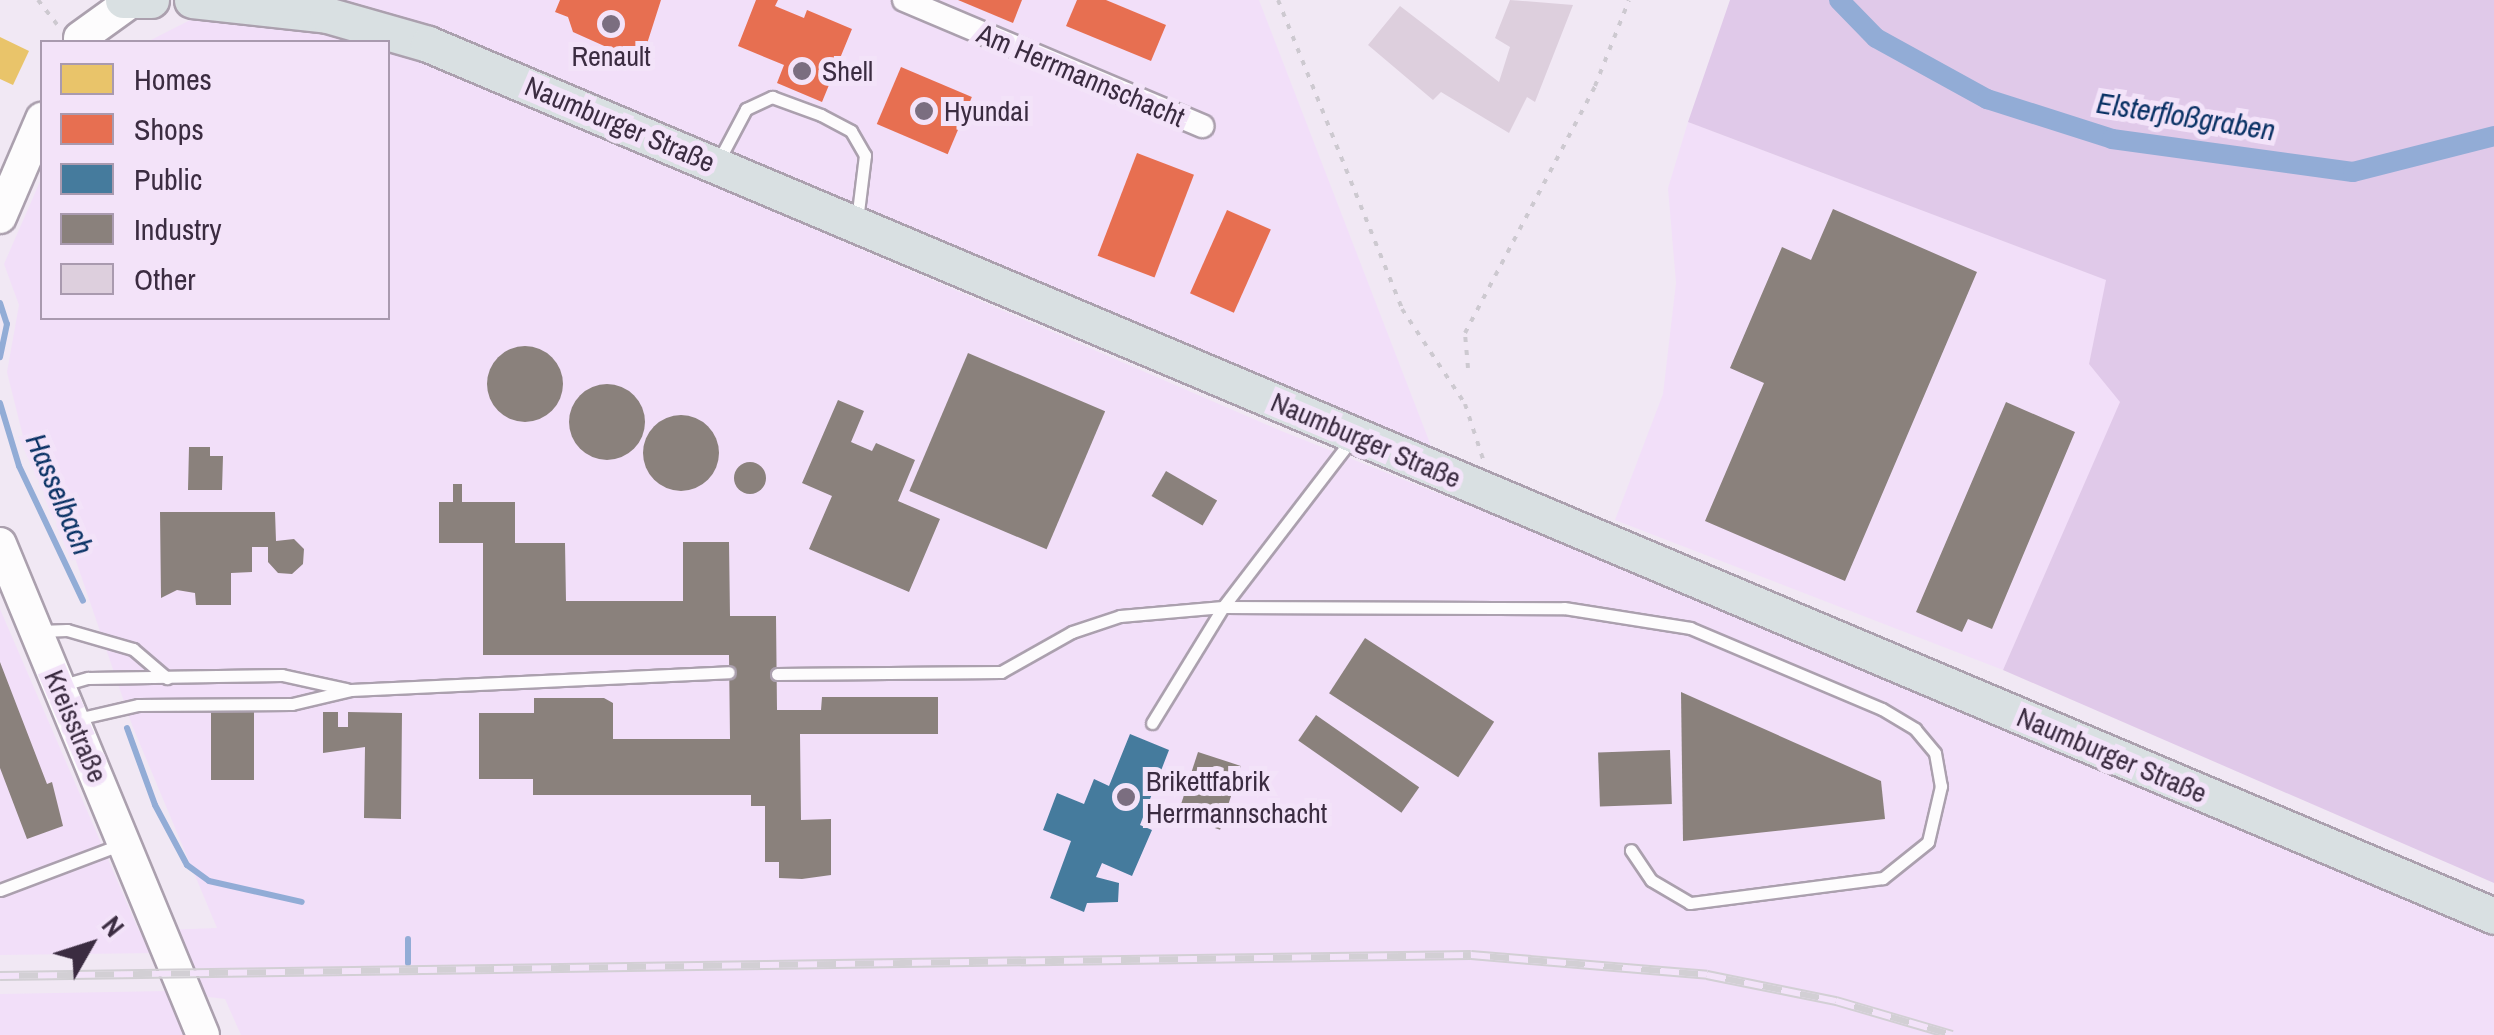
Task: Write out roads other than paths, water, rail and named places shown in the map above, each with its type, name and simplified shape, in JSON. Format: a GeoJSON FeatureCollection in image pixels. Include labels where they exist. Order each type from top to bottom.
{"type":"FeatureCollection","features":[{"type":"Feature","properties":{"kind":"main road"},"geometry":{"type":"LineString","coordinates":[[72,35],[92,0]]}},
{"type":"Feature","properties":{"kind":"main road","name":"Naumburger Straße"},"geometry":{"type":"LineString","coordinates":[[192,0],[216,6],[226,0],[403,35],[2494,916]]}},
{"type":"Feature","properties":{"kind":"main road"},"geometry":{"type":"LineString","coordinates":[[72,35],[135,1]]}},
{"type":"Feature","properties":{"kind":"main road"},"geometry":{"type":"LineString","coordinates":[[0,217],[40,124]]}},
{"type":"Feature","properties":{"kind":"main road","name":"Kreisstraße"},"geometry":{"type":"LineString","coordinates":[[0,544],[203,1035]]}},
{"type":"Feature","properties":{"kind":"street","name":"Am Herrmannschacht"},"geometry":{"type":"LineString","coordinates":[[904,0],[1202,126]]}},
{"type":"Feature","properties":{"kind":"lane"},"geometry":{"type":"LineString","coordinates":[[717,165],[746,109],[772,97],[850,131],[865,155],[856,224]]}},
{"type":"Feature","properties":{"kind":"lane"},"geometry":{"type":"LineString","coordinates":[[1152,723],[1223,607],[1337,466],[1354,435]]}},
{"type":"Feature","properties":{"kind":"lane"},"geometry":{"type":"LineString","coordinates":[[776,674],[1001,672],[1072,632],[1120,616],[1223,607],[1564,608],[1690,628],[1882,709],[1915,729],[1934,753],[1941,786],[1928,842],[1883,878],[1690,903],[1651,880],[1630,850]]}},
{"type":"Feature","properties":{"kind":"lane"},"geometry":{"type":"LineString","coordinates":[[36,631],[67,630],[133,649],[167,678]]}},
{"type":"Feature","properties":{"kind":"lane"},"geometry":{"type":"LineString","coordinates":[[73,720],[138,705],[292,704],[350,690],[729,672]]}},
{"type":"Feature","properties":{"kind":"lane"},"geometry":{"type":"LineString","coordinates":[[59,686],[88,678],[282,674],[350,690]]}},
{"type":"Feature","properties":{"kind":"lane"},"geometry":{"type":"LineString","coordinates":[[0,890],[124,843]]}},
{"type":"Feature","properties":{"kind":"waterway","name":"Elsterfloßgraben"},"geometry":{"type":"LineString","coordinates":[[1839,0],[1876,38],[1987,99],[2112,139],[2353,172],[2494,136]]}},
{"type":"Feature","properties":{"kind":"waterway","name":"Hasselbach"},"geometry":{"type":"LineString","coordinates":[[0,303],[7,324],[0,357]]}},
{"type":"Feature","properties":{"kind":"waterway","name":"Hasselbach"},"geometry":{"type":"LineString","coordinates":[[0,403],[19,466],[83,601]]}},
{"type":"Feature","properties":{"kind":"waterway","name":"Hasselbach"},"geometry":{"type":"LineString","coordinates":[[127,728],[155,805],[187,865],[209,881],[302,902]]}},
{"type":"Feature","properties":{"kind":"waterway","name":"Hasselbach"},"geometry":{"type":"LineString","coordinates":[[408,939],[408,963]]}},
{"type":"Feature","properties":{"kind":"railway"},"geometry":{"type":"LineString","coordinates":[[0,976],[1471,955],[1707,975],[1836,1001],[1952,1035]]}},
{"type":"Feature","properties":{"kind":"place","name":"Renault"},"geometry":{"type":"Point","coordinates":[611,24]}},
{"type":"Feature","properties":{"kind":"place","name":"Shell"},"geometry":{"type":"Point","coordinates":[802,71]}},
{"type":"Feature","properties":{"kind":"place","name":"Hyundai"},"geometry":{"type":"Point","coordinates":[924,111]}},
{"type":"Feature","properties":{"kind":"place","name":"Brikettfabrik Herrmannschacht"},"geometry":{"type":"Point","coordinates":[1126,797]}}]}
